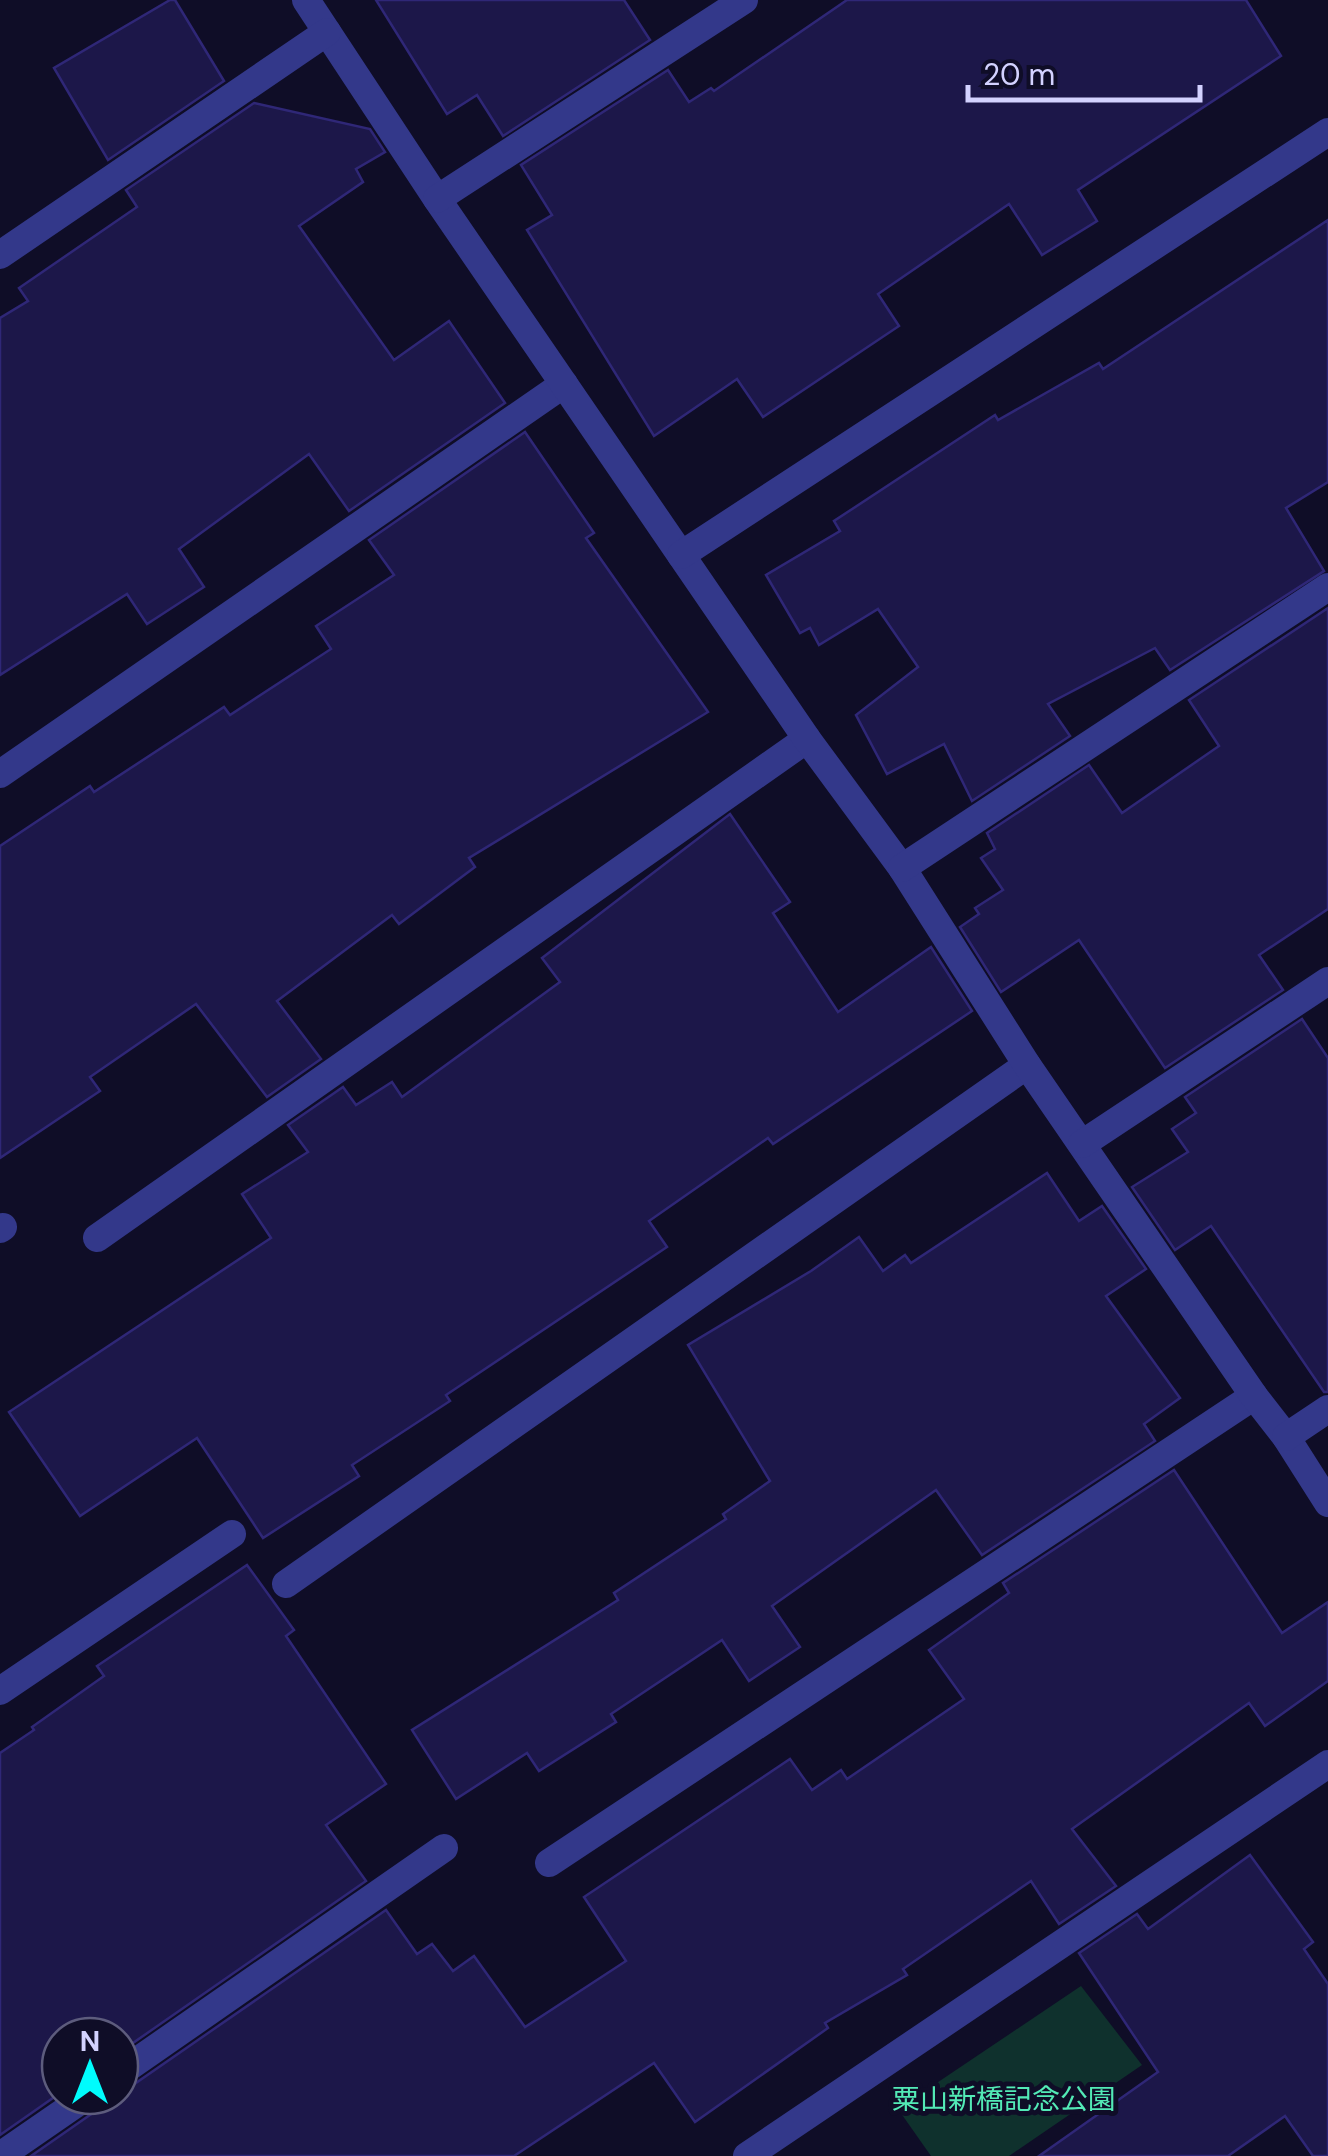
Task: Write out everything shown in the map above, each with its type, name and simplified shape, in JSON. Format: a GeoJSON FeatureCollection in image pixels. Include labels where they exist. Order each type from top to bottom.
{"type":"FeatureCollection","features":[{"type":"Feature","properties":{"kind":"street"},"geometry":{"type":"LineString","coordinates":[[306,0],[681,555],[902,868],[1027,1066],[1328,1503]]}},
{"type":"Feature","properties":{"kind":"street"},"geometry":{"type":"LineString","coordinates":[[438,199],[744,0]]}},
{"type":"Feature","properties":{"kind":"street"},"geometry":{"type":"LineString","coordinates":[[0,255],[327,32]]}},
{"type":"Feature","properties":{"kind":"street"},"geometry":{"type":"LineString","coordinates":[[681,555],[1328,132]]}},
{"type":"Feature","properties":{"kind":"street"},"geometry":{"type":"LineString","coordinates":[[0,774],[564,384]]}},
{"type":"Feature","properties":{"kind":"street"},"geometry":{"type":"LineString","coordinates":[[902,868],[1328,587]]}},
{"type":"Feature","properties":{"kind":"street"},"geometry":{"type":"LineString","coordinates":[[97,1238],[808,739]]}},
{"type":"Feature","properties":{"kind":"street"},"geometry":{"type":"LineString","coordinates":[[1082,1144],[1328,981]]}},
{"type":"Feature","properties":{"kind":"street"},"geometry":{"type":"LineString","coordinates":[[286,1584],[1027,1066]]}},
{"type":"Feature","properties":{"kind":"street"},"geometry":{"type":"LineString","coordinates":[[549,1863],[1254,1396]]}},
{"type":"Feature","properties":{"kind":"street"},"geometry":{"type":"LineString","coordinates":[[1286,1437],[1328,1409]]}},
{"type":"Feature","properties":{"kind":"street"},"geometry":{"type":"LineString","coordinates":[[0,1691],[232,1534]]}},
{"type":"Feature","properties":{"kind":"street"},"geometry":{"type":"LineString","coordinates":[[747,2156],[1328,1764]]}},
{"type":"Feature","properties":{"kind":"street"},"geometry":{"type":"LineString","coordinates":[[140,2059],[444,1848]]}},
{"type":"Feature","properties":{"kind":"street"},"geometry":{"type":"LineString","coordinates":[[0,2156],[57,2116]]}},
{"type":"Feature","properties":{"kind":"green space","name":"粟山新橋記念公園"},"geometry":{"type":"Polygon","coordinates":[[[1081,1986],[1142,2065],[1009,2156],[931,2156],[898,2109],[1081,1986]]]}},
{"type":"Feature","properties":{"kind":"building"},"geometry":{"type":"Polygon","coordinates":[[[175,0],[224,81],[108,160],[54,68],[175,0]]]}},
{"type":"Feature","properties":{"kind":"building"},"geometry":{"type":"Polygon","coordinates":[[[376,0],[624,0],[650,40],[503,136],[477,95],[447,114],[376,0]]]}},
{"type":"Feature","properties":{"kind":"building"},"geometry":{"type":"Polygon","coordinates":[[[847,0],[1246,0],[1281,56],[1078,190],[1097,221],[1042,255],[1009,204],[878,294],[899,326],[763,417],[737,379],[654,436],[527,230],[552,215],[521,165],[668,70],[689,102],[711,88],[714,91],[847,0]]]}},
{"type":"Feature","properties":{"kind":"building"},"geometry":{"type":"Polygon","coordinates":[[[254,103],[370,129],[385,152],[356,169],[363,182],[299,226],[394,360],[449,321],[505,403],[349,511],[309,454],[179,549],[204,587],[147,624],[127,594],[0,675],[0,318],[28,301],[19,288],[137,207],[126,190],[254,103]]]}},
{"type":"Feature","properties":{"kind":"building"},"geometry":{"type":"Polygon","coordinates":[[[1328,220],[1328,482],[1286,508],[1324,571],[1170,670],[1155,648],[1048,704],[1070,736],[972,801],[944,744],[887,774],[856,715],[918,667],[878,609],[819,645],[810,628],[800,633],[766,575],[840,531],[834,521],[995,415],[998,420],[1099,363],[1103,369],[1328,220]]]}},
{"type":"Feature","properties":{"kind":"building"},"geometry":{"type":"Polygon","coordinates":[[[525,432],[594,533],[586,538],[708,712],[469,858],[475,867],[399,924],[392,915],[277,1001],[321,1059],[267,1097],[196,1004],[90,1077],[100,1091],[0,1158],[0,846],[90,786],[94,792],[224,707],[230,715],[331,649],[316,626],[394,575],[369,540],[525,432]]]}},
{"type":"Feature","properties":{"kind":"building"},"geometry":{"type":"Polygon","coordinates":[[[1328,608],[1328,909],[1259,955],[1283,990],[1165,1068],[1079,940],[1001,992],[960,927],[979,914],[975,908],[1003,890],[981,858],[995,849],[987,833],[1089,765],[1122,813],[1219,746],[1189,700],[1328,608]]]}},
{"type":"Feature","properties":{"kind":"building"},"geometry":{"type":"Polygon","coordinates":[[[730,814],[790,902],[773,913],[838,1012],[931,947],[972,1011],[773,1144],[768,1138],[649,1221],[667,1247],[446,1395],[450,1401],[352,1465],[359,1476],[263,1538],[197,1438],[80,1516],[9,1412],[271,1238],[242,1194],[308,1152],[288,1125],[343,1087],[356,1105],[392,1082],[402,1097],[560,982],[542,958],[730,814]]]}},
{"type":"Feature","properties":{"kind":"building"},"geometry":{"type":"Polygon","coordinates":[[[1302,1019],[1328,1058],[1328,1392],[1324,1392],[1211,1226],[1175,1250],[1132,1187],[1188,1152],[1172,1129],[1196,1113],[1185,1097],[1302,1019]]]}},
{"type":"Feature","properties":{"kind":"building"},"geometry":{"type":"Polygon","coordinates":[[[1047,1173],[1079,1221],[1102,1206],[1146,1269],[1106,1296],[1180,1398],[1144,1424],[1155,1441],[982,1555],[936,1490],[772,1606],[800,1647],[749,1681],[722,1640],[611,1714],[616,1722],[539,1771],[527,1753],[456,1799],[412,1730],[618,1600],[614,1593],[726,1519],[723,1514],[770,1481],[688,1345],[811,1271],[859,1237],[883,1271],[905,1255],[911,1263],[1047,1173]]]}},
{"type":"Feature","properties":{"kind":"building"},"geometry":{"type":"Polygon","coordinates":[[[1174,1470],[1282,1633],[1328,1602],[1328,1681],[1265,1726],[1249,1703],[1072,1829],[1116,1886],[1059,1924],[1031,1881],[903,1969],[907,1975],[825,2023],[828,2028],[695,2122],[654,2063],[514,2156],[31,2156],[88,2116],[140,2116],[140,2080],[386,1910],[417,1954],[432,1944],[453,1971],[474,1956],[525,2027],[626,1961],[584,1897],[790,1759],[812,1790],[841,1770],[847,1779],[964,1699],[929,1650],[1009,1593],[1003,1583],[1174,1470]]]}},
{"type":"Feature","properties":{"kind":"building"},"geometry":{"type":"Polygon","coordinates":[[[247,1565],[294,1630],[286,1636],[386,1784],[326,1825],[366,1881],[140,2038],[140,2016],[40,2016],[40,2107],[0,2135],[0,1753],[104,1676],[97,1666],[247,1565]]]}},
{"type":"Feature","properties":{"kind":"building"},"geometry":{"type":"Polygon","coordinates":[[[1250,1855],[1313,1942],[1304,1949],[1328,1984],[1328,2156],[1313,2156],[1285,2116],[1228,2156],[1039,2156],[1158,2072],[1079,1953],[1137,1914],[1148,1929],[1250,1855]]]}}]}
